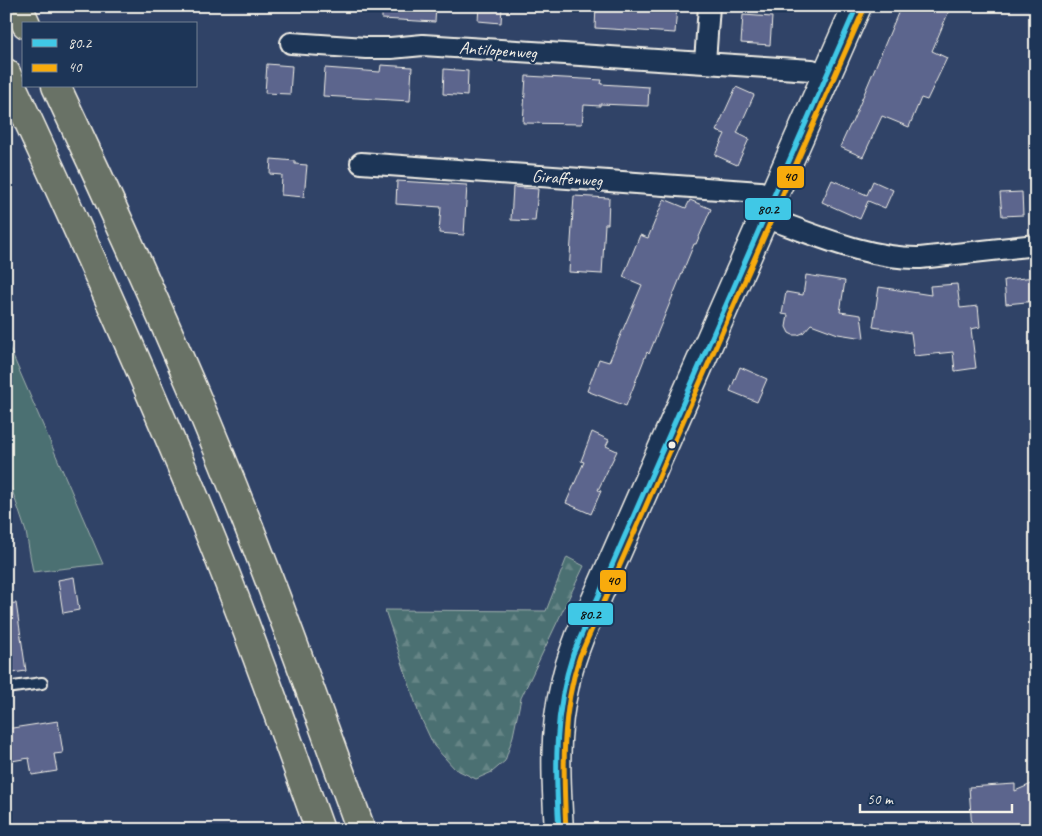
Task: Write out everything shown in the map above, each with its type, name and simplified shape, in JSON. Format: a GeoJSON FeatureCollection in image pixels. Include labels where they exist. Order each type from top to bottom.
{"type":"FeatureCollection","features":[{"type":"Feature","properties":{"kind":"highway"},"geometry":{"type":"LineString","coordinates":[[18,6],[25,22]]}},
{"type":"Feature","properties":{"kind":"highway"},"geometry":{"type":"LineString","coordinates":[[6,73],[74,219],[212,540],[265,677],[320,830]]}},
{"type":"Feature","properties":{"kind":"highway"},"geometry":{"type":"LineString","coordinates":[[57,88],[110,201],[198,402],[302,667],[361,830]]}},
{"type":"Feature","properties":{"kind":"street"},"geometry":{"type":"LineString","coordinates":[[705,62],[710,6]]}},
{"type":"Feature","properties":{"kind":"street"},"geometry":{"type":"LineString","coordinates":[[559,830],[556,783],[557,744],[562,700],[571,662],[580,636],[857,6]]}},
{"type":"Feature","properties":{"kind":"street","name":"Antilopenweg"},"geometry":{"type":"LineString","coordinates":[[291,43],[366,48],[423,45],[705,62],[812,70],[826,77]]}},
{"type":"Feature","properties":{"kind":"street","name":"Giraffenweg"},"geometry":{"type":"LineString","coordinates":[[361,163],[760,192],[768,207],[852,247],[903,258],[920,258],[1036,245]]}},
{"type":"Feature","properties":{"kind":"lane"},"geometry":{"type":"LineString","coordinates":[[6,688],[42,683]]}},
{"type":"Feature","properties":{"kind":"green space"},"geometry":{"type":"Polygon","coordinates":[[[6,340],[103,564],[33,572],[26,532],[6,472],[6,340]]]}},
{"type":"Feature","properties":{"kind":"green space"},"geometry":{"type":"Polygon","coordinates":[[[567,557],[584,566],[521,698],[513,736],[505,761],[492,772],[476,779],[455,769],[434,746],[419,714],[385,610],[546,611],[567,557]]]}},
{"type":"Feature","properties":{"kind":"building"},"geometry":{"type":"Polygon","coordinates":[[[382,6],[436,6],[435,22],[382,19],[382,6]]]}},
{"type":"Feature","properties":{"kind":"building"},"geometry":{"type":"Polygon","coordinates":[[[479,6],[502,6],[501,23],[478,21],[479,6]]]}},
{"type":"Feature","properties":{"kind":"building"},"geometry":{"type":"Polygon","coordinates":[[[596,6],[677,6],[675,33],[595,28],[596,6]]]}},
{"type":"Feature","properties":{"kind":"building"},"geometry":{"type":"Polygon","coordinates":[[[901,6],[951,6],[932,51],[947,58],[927,100],[921,98],[909,127],[882,116],[863,157],[840,147],[901,6]]]}},
{"type":"Feature","properties":{"kind":"building"},"geometry":{"type":"Polygon","coordinates":[[[743,15],[772,17],[770,45],[741,43],[743,15]]]}},
{"type":"Feature","properties":{"kind":"building"},"geometry":{"type":"Polygon","coordinates":[[[267,64],[292,66],[290,94],[265,93],[267,64]]]}},
{"type":"Feature","properties":{"kind":"building"},"geometry":{"type":"Polygon","coordinates":[[[381,65],[412,67],[410,101],[323,96],[325,68],[380,72],[381,65]]]}},
{"type":"Feature","properties":{"kind":"building"},"geometry":{"type":"Polygon","coordinates":[[[444,69],[468,71],[467,96],[443,94],[444,69]]]}},
{"type":"Feature","properties":{"kind":"building"},"geometry":{"type":"Polygon","coordinates":[[[526,76],[602,80],[601,84],[649,87],[648,106],[584,105],[582,124],[523,123],[526,76]]]}},
{"type":"Feature","properties":{"kind":"building"},"geometry":{"type":"Polygon","coordinates":[[[736,87],[754,95],[737,133],[749,139],[737,165],[715,155],[725,134],[716,131],[736,87]]]}},
{"type":"Feature","properties":{"kind":"building"},"geometry":{"type":"Polygon","coordinates":[[[271,159],[295,161],[295,164],[307,165],[304,197],[281,195],[282,175],[270,174],[271,159]]]}},
{"type":"Feature","properties":{"kind":"building"},"geometry":{"type":"Polygon","coordinates":[[[832,180],[867,195],[873,181],[893,190],[885,208],[868,201],[860,219],[822,202],[832,180]]]}},
{"type":"Feature","properties":{"kind":"building"},"geometry":{"type":"Polygon","coordinates":[[[397,181],[467,185],[464,235],[439,233],[441,207],[396,204],[397,181]]]}},
{"type":"Feature","properties":{"kind":"building"},"geometry":{"type":"Polygon","coordinates":[[[513,187],[538,189],[535,221],[511,220],[513,187]]]}},
{"type":"Feature","properties":{"kind":"building"},"geometry":{"type":"Polygon","coordinates":[[[1022,192],[1023,215],[1002,216],[1000,193],[1022,192]]]}},
{"type":"Feature","properties":{"kind":"building"},"geometry":{"type":"Polygon","coordinates":[[[574,196],[609,198],[608,224],[605,224],[602,274],[569,272],[574,196]]]}},
{"type":"Feature","properties":{"kind":"building"},"geometry":{"type":"Polygon","coordinates":[[[664,199],[686,208],[690,200],[711,209],[696,244],[694,244],[649,354],[647,352],[626,406],[587,391],[599,359],[609,362],[642,285],[623,277],[640,235],[648,238],[664,199]]]}},
{"type":"Feature","properties":{"kind":"building"},"geometry":{"type":"Polygon","coordinates":[[[806,275],[845,281],[840,312],[861,315],[864,338],[838,334],[811,324],[803,333],[793,335],[789,333],[786,327],[788,315],[782,314],[786,292],[803,295],[806,275]]]}},
{"type":"Feature","properties":{"kind":"building"},"geometry":{"type":"Polygon","coordinates":[[[1036,277],[1036,301],[1006,304],[1004,280],[1036,277]]]}},
{"type":"Feature","properties":{"kind":"building"},"geometry":{"type":"Polygon","coordinates":[[[957,284],[960,308],[978,306],[980,327],[971,329],[976,368],[955,371],[953,352],[914,356],[911,333],[873,327],[879,287],[931,295],[930,286],[957,284]]]}},
{"type":"Feature","properties":{"kind":"building"},"geometry":{"type":"Polygon","coordinates":[[[740,367],[767,379],[757,402],[730,391],[740,367]]]}},
{"type":"Feature","properties":{"kind":"building"},"geometry":{"type":"Polygon","coordinates":[[[592,432],[609,440],[606,446],[617,451],[598,490],[601,491],[591,514],[566,503],[584,462],[581,461],[592,432]]]}},
{"type":"Feature","properties":{"kind":"building"},"geometry":{"type":"Polygon","coordinates":[[[74,577],[79,610],[63,613],[58,580],[74,577]]]}},
{"type":"Feature","properties":{"kind":"building"},"geometry":{"type":"Polygon","coordinates":[[[16,603],[26,671],[6,674],[6,604],[16,603]]]}},
{"type":"Feature","properties":{"kind":"building"},"geometry":{"type":"Polygon","coordinates":[[[58,721],[63,753],[54,754],[57,771],[32,775],[29,758],[6,762],[6,729],[58,721]]]}},
{"type":"Feature","properties":{"kind":"building"},"geometry":{"type":"Polygon","coordinates":[[[1036,782],[1036,830],[972,830],[969,787],[1015,784],[1015,791],[1036,782]]]}},
{"type":"Feature","properties":{"kind":"transit line","name":"80.2"},"geometry":{"type":"LineString","coordinates":[[559,830],[557,741],[562,697],[573,654],[857,6]]}},
{"type":"Feature","properties":{"kind":"transit line","name":"40"},"geometry":{"type":"LineString","coordinates":[[566,830],[564,786],[566,720],[569,699],[580,656],[864,9]]}}]}
